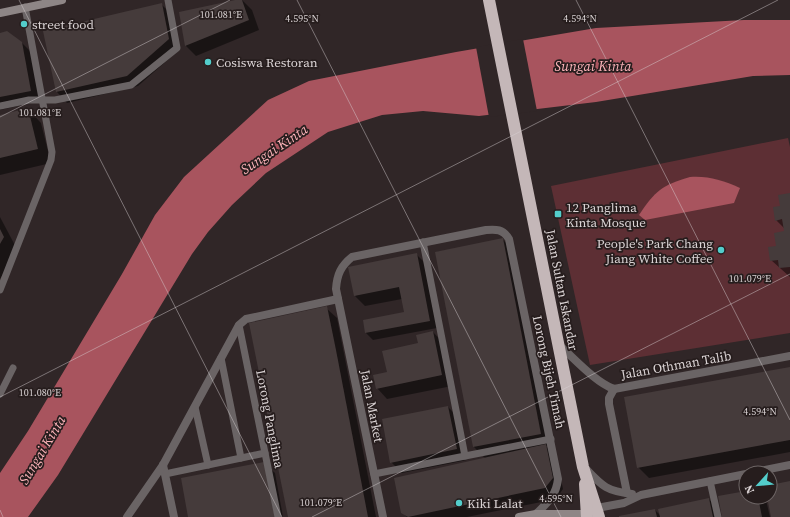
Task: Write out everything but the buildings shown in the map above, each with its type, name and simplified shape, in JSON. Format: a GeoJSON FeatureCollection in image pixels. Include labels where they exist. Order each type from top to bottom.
{"type":"FeatureCollection","features":[{"type":"Feature","properties":{"kind":"highway","name":"Jalan Sultan Iskandar"},"geometry":{"type":"LineString","coordinates":[[489,0],[593,514]]}},
{"type":"Feature","properties":{"kind":"street"},"geometry":{"type":"LineString","coordinates":[[0,13],[62,0]]}},
{"type":"Feature","properties":{"kind":"street","name":"Jalan Market"},"geometry":{"type":"LineString","coordinates":[[383,517],[336,289],[336,278],[339,270],[352,257],[486,230],[501,230]]}},
{"type":"Feature","properties":{"kind":"street","name":"Lorong Bijeh Timah"},"geometry":{"type":"LineString","coordinates":[[501,230],[509,239],[558,479],[557,489],[552,498],[536,514]]}},
{"type":"Feature","properties":{"kind":"street"},"geometry":{"type":"LineString","coordinates":[[127,517],[163,465],[239,325],[246,319],[338,300]]}},
{"type":"Feature","properties":{"kind":"street","name":"Jalan Othman Talib"},"geometry":{"type":"LineString","coordinates":[[558,344],[599,381],[614,389],[790,356]]}},
{"type":"Feature","properties":{"kind":"street"},"geometry":{"type":"LineString","coordinates":[[614,389],[609,398],[609,404],[627,493]]}},
{"type":"Feature","properties":{"kind":"street"},"geometry":{"type":"LineString","coordinates":[[163,465],[174,517]]}},
{"type":"Feature","properties":{"kind":"street"},"geometry":{"type":"LineString","coordinates":[[778,467],[790,465]]}},
{"type":"Feature","properties":{"kind":"street"},"geometry":{"type":"LineString","coordinates":[[584,467],[599,484],[608,489],[640,495]]}},
{"type":"Feature","properties":{"kind":"street"},"geometry":{"type":"LineString","coordinates":[[519,517],[536,514],[593,514],[624,503],[640,495],[738,475]]}},
{"type":"Feature","properties":{"kind":"lane"},"geometry":{"type":"LineString","coordinates":[[0,106],[29,100],[55,100],[131,85],[178,48],[168,0]]}},
{"type":"Feature","properties":{"kind":"lane"},"geometry":{"type":"LineString","coordinates":[[0,290],[51,160],[52,152],[25,7]]}},
{"type":"Feature","properties":{"kind":"lane"},"geometry":{"type":"LineString","coordinates":[[423,242],[465,456]]}},
{"type":"Feature","properties":{"kind":"lane","name":"Lorong Panglima"},"geometry":{"type":"LineString","coordinates":[[239,325],[278,517]]}},
{"type":"Feature","properties":{"kind":"lane"},"geometry":{"type":"LineString","coordinates":[[222,358],[241,458]]}},
{"type":"Feature","properties":{"kind":"lane"},"geometry":{"type":"LineString","coordinates":[[0,394],[13,368]]}},
{"type":"Feature","properties":{"kind":"lane"},"geometry":{"type":"LineString","coordinates":[[195,407],[208,465]]}},
{"type":"Feature","properties":{"kind":"lane"},"geometry":{"type":"LineString","coordinates":[[374,474],[551,439]]}},
{"type":"Feature","properties":{"kind":"lane"},"geometry":{"type":"LineString","coordinates":[[165,474],[265,453]]}},
{"type":"Feature","properties":{"kind":"lane"},"geometry":{"type":"LineString","coordinates":[[710,481],[718,517]]}},
{"type":"Feature","properties":{"kind":"shaded area"},"geometry":{"type":"Polygon","coordinates":[[[788,138],[790,147],[790,333],[590,365],[551,186],[788,138]]]}},
{"type":"Feature","properties":{"kind":"water","name":"Sungai Kinta"},"geometry":{"type":"Polygon","coordinates":[[[744,20],[790,20],[790,75],[753,76],[596,102],[479,116],[423,111],[382,115],[328,132],[266,173],[232,205],[208,232],[192,254],[58,475],[28,517],[0,517],[0,473],[28,431],[122,274],[155,215],[184,177],[268,100],[309,81],[456,52],[596,28],[744,20]]]}},
{"type":"Feature","properties":{"kind":"water"},"geometry":{"type":"Polygon","coordinates":[[[690,177],[715,179],[740,188],[734,203],[645,220],[639,215],[650,200],[660,190],[672,183],[690,177]]]}},
{"type":"Feature","properties":{"kind":"pier"},"geometry":{"type":"Polygon","coordinates":[[[523,39],[537,111],[489,117],[476,47],[523,39]]]}},
{"type":"Feature","properties":{"kind":"place","name":"street food"},"geometry":{"type":"Point","coordinates":[24,24]}},
{"type":"Feature","properties":{"kind":"place","name":"Cosiswa Restoran"},"geometry":{"type":"Point","coordinates":[208,62]}},
{"type":"Feature","properties":{"kind":"place","name":"12 Panglima Kinta Mosque"},"geometry":{"type":"Point","coordinates":[558,214]}},
{"type":"Feature","properties":{"kind":"place","name":"People's Park Chang Jiang White Coffee"},"geometry":{"type":"Point","coordinates":[721,250]}},
{"type":"Feature","properties":{"kind":"place","name":"Kiki Lalat"},"geometry":{"type":"Point","coordinates":[459,503]}}]}
